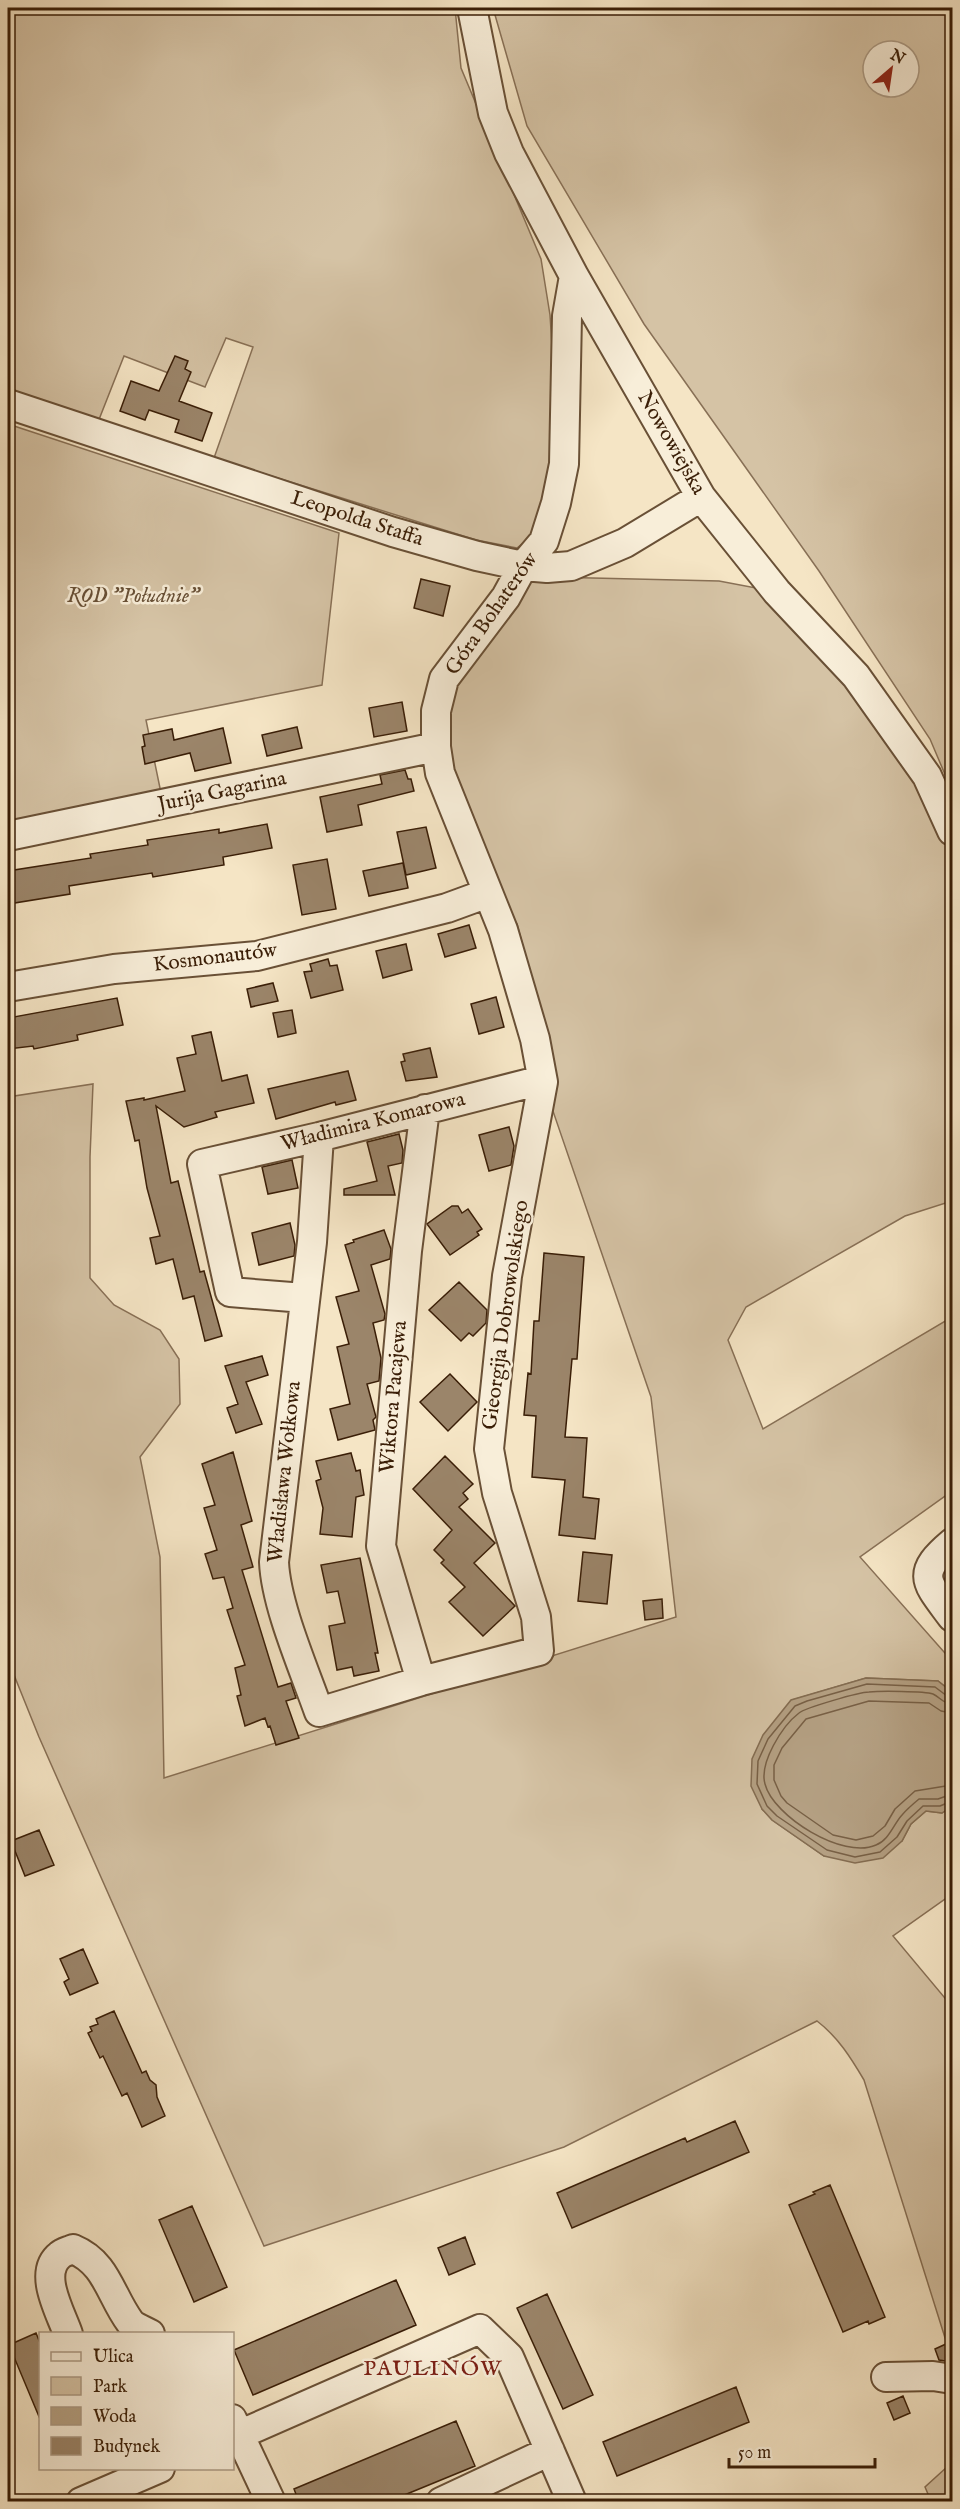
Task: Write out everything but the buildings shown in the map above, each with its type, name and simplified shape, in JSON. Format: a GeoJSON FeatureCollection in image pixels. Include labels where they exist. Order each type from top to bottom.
{"type":"FeatureCollection","features":[{"type":"Feature","properties":{"kind":"street","name":"Nowowiejska"},"geometry":{"type":"LineString","coordinates":[[472,8],[493,113],[525,186],[701,497],[777,592],[856,676],[927,776],[952,831]]}},
{"type":"Feature","properties":{"kind":"street","name":"Góra Bohaterów"},"geometry":{"type":"LineString","coordinates":[[543,1082],[531,1028],[503,930],[440,773],[436,747],[436,711],[444,680],[506,597],[523,566],[544,541],[556,503],[564,464],[567,316],[574,276]]}},
{"type":"Feature","properties":{"kind":"street","name":"Leopolda Staffa"},"geometry":{"type":"LineString","coordinates":[[8,404],[393,532],[477,556],[523,566],[547,568],[571,566],[625,543],[701,497]]}},
{"type":"Feature","properties":{"kind":"street","name":"Jurija Gagarina"},"geometry":{"type":"LineString","coordinates":[[8,836],[436,747]]}},
{"type":"Feature","properties":{"kind":"street","name":"Kosmonautów"},"geometry":{"type":"LineString","coordinates":[[8,987],[114,969],[258,956],[447,908],[488,893]]}},
{"type":"Feature","properties":{"kind":"street","name":"Władimira Komarowa"},"geometry":{"type":"LineString","coordinates":[[304,1298],[230,1292],[202,1164],[319,1137],[526,1083],[543,1082]]}},
{"type":"Feature","properties":{"kind":"street","name":"Gieorgija Dobrowolskiego"},"geometry":{"type":"LineString","coordinates":[[422,1681],[539,1651],[536,1617],[497,1493],[489,1449],[507,1276],[543,1082]]}},
{"type":"Feature","properties":{"kind":"street","name":"Wiktora Pacajewa"},"geometry":{"type":"LineString","coordinates":[[422,1681],[381,1546],[406,1263],[424,1109]]}},
{"type":"Feature","properties":{"kind":"street","name":"Władisława Wołkowa"},"geometry":{"type":"LineString","coordinates":[[319,1137],[315,1212],[274,1562],[275,1580],[319,1712],[422,1681]]}},
{"type":"Feature","properties":{"kind":"street"},"geometry":{"type":"LineString","coordinates":[[952,1543],[936,1557],[927,1570],[929,1583],[952,1617]]}},
{"type":"Feature","properties":{"kind":"street"},"geometry":{"type":"LineString","coordinates":[[67,2332],[51,2287],[50,2267],[60,2255],[73,2249],[87,2255],[104,2276],[131,2324],[146,2332]]}},
{"type":"Feature","properties":{"kind":"street"},"geometry":{"type":"LineString","coordinates":[[271,2502],[235,2430],[453,2343],[480,2329],[509,2357],[572,2502]]}},
{"type":"Feature","properties":{"kind":"street"},"geometry":{"type":"LineString","coordinates":[[886,2377],[933,2376],[952,2379]]}},
{"type":"Feature","properties":{"kind":"street"},"geometry":{"type":"LineString","coordinates":[[441,2502],[550,2451]]}},
{"type":"Feature","properties":{"kind":"street"},"geometry":{"type":"LineString","coordinates":[[81,2502],[158,2470]]}},
{"type":"Feature","properties":{"kind":"green space"},"geometry":{"type":"Polygon","coordinates":[[[8,8],[455,8],[461,68],[541,259],[550,315],[553,361],[552,473],[536,523],[528,539],[517,548],[476,540],[214,458],[253,347],[226,338],[205,387],[124,356],[98,422],[8,393],[8,8]]]}},
{"type":"Feature","properties":{"kind":"green space"},"geometry":{"type":"Polygon","coordinates":[[[493,8],[952,8],[952,791],[930,739],[819,571],[644,324],[527,126],[493,8]]]}},
{"type":"Feature","properties":{"kind":"green space","name":"ROD \"Południe\""},"geometry":{"type":"Polygon","coordinates":[[[8,424],[339,533],[322,685],[146,720],[161,793],[8,824],[8,424]]]}},
{"type":"Feature","properties":{"kind":"green space"},"geometry":{"type":"Polygon","coordinates":[[[523,566],[550,577],[719,581],[777,592],[823,639],[945,829],[952,858],[952,1201],[905,1216],[746,1307],[728,1340],[763,1429],[952,1317],[952,1491],[860,1557],[952,1661],[952,1692],[938,1681],[866,1678],[792,1700],[762,1809],[772,1820],[824,1856],[902,1841],[911,1824],[926,1811],[942,1813],[952,1806],[952,1894],[893,1936],[949,2003],[952,2002],[952,2360],[864,2080],[838,2041],[817,2021],[564,2147],[264,2246],[39,1737],[8,1660],[8,1097],[93,1084],[90,1157],[90,1278],[114,1305],[160,1330],[179,1359],[180,1404],[140,1457],[160,1557],[164,1778],[676,1617],[651,1397],[543,1082],[555,1066],[517,924],[488,893],[434,723],[523,566]]]}},
{"type":"Feature","properties":{"kind":"green space"},"geometry":{"type":"Polygon","coordinates":[[[948,2466],[952,2471],[952,2501],[931,2501],[925,2487],[948,2466]]]}},
{"type":"Feature","properties":{"kind":"water"},"geometry":{"type":"Polygon","coordinates":[[[866,1678],[938,1681],[952,1692],[952,1806],[942,1813],[926,1811],[911,1824],[902,1841],[883,1858],[855,1863],[824,1856],[772,1820],[762,1809],[751,1786],[752,1759],[763,1735],[791,1700],[866,1678]]]}},
{"type":"Feature","properties":{"kind":"district","name":"PAULINÓW"},"geometry":{"type":"Point","coordinates":[433,2369]}}]}
